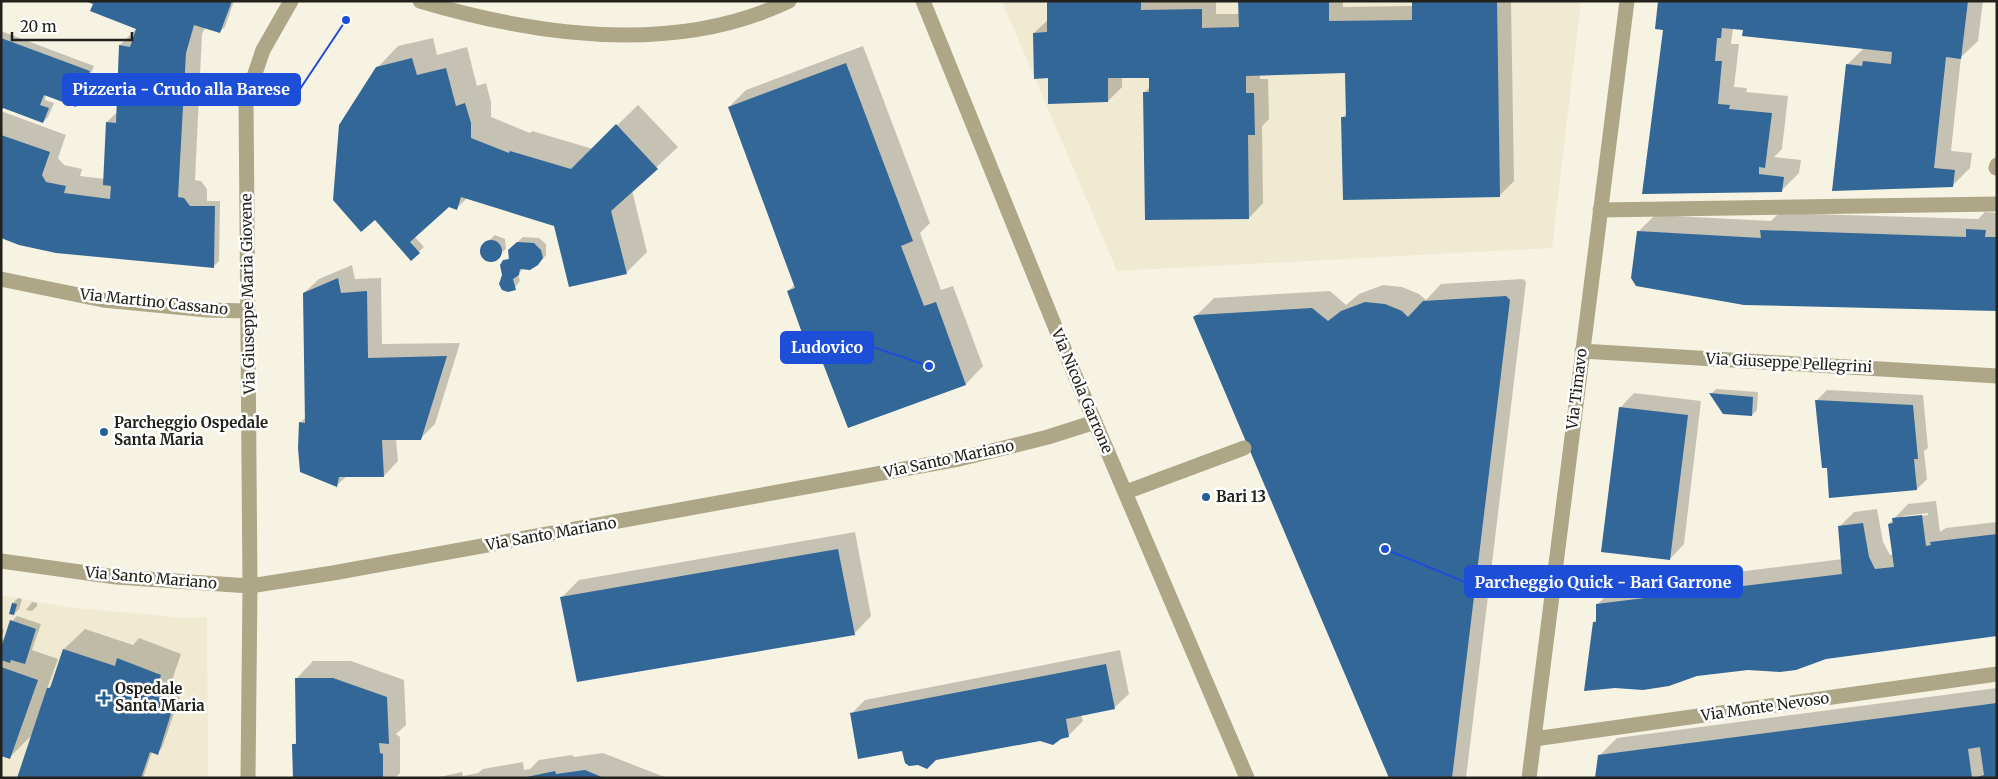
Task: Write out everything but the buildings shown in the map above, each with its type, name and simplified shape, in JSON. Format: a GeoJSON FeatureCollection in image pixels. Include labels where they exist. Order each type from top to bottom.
{"type":"FeatureCollection","features":[{"type":"Feature","properties":{"kind":"street","name":"Via Giuseppe Maria Giovene"},"geometry":{"type":"LineString","coordinates":[[248,778],[250,586],[246,100],[263,50],[292,1]]}},
{"type":"Feature","properties":{"kind":"street"},"geometry":{"type":"LineString","coordinates":[[420,1],[498,21],[557,31],[609,36],[674,34],[765,12],[789,1]]}},
{"type":"Feature","properties":{"kind":"street","name":"Via Nicola Garrone"},"geometry":{"type":"LineString","coordinates":[[923,1],[1096,422],[1247,778]]}},
{"type":"Feature","properties":{"kind":"street","name":"Via Timavo"},"geometry":{"type":"LineString","coordinates":[[1529,778],[1627,1]]}},
{"type":"Feature","properties":{"kind":"street"},"geometry":{"type":"LineString","coordinates":[[1600,210],[1997,204]]}},
{"type":"Feature","properties":{"kind":"street","name":"Via Martino Cassano"},"geometry":{"type":"LineString","coordinates":[[1,279],[103,300],[207,310],[247,311]]}},
{"type":"Feature","properties":{"kind":"street","name":"Via Giuseppe Pellegrini"},"geometry":{"type":"LineString","coordinates":[[1582,351],[1997,376]]}},
{"type":"Feature","properties":{"kind":"street","name":"Via Santo Mariano"},"geometry":{"type":"LineString","coordinates":[[1,561],[116,577],[250,586],[392,563],[959,459],[1048,437],[1096,422]]}},
{"type":"Feature","properties":{"kind":"street"},"geometry":{"type":"LineString","coordinates":[[1126,492],[1244,448]]}},
{"type":"Feature","properties":{"kind":"street","name":"Via Monte Nevoso"},"geometry":{"type":"LineString","coordinates":[[1534,739],[1997,674]]}},
{"type":"Feature","properties":{"kind":"shaded area"},"geometry":{"type":"Polygon","coordinates":[[[1002,1],[1581,1],[1552,248],[1117,271],[1002,1]]]}},
{"type":"Feature","properties":{"kind":"shaded area","name":"Ospedale Santa Maria"},"geometry":{"type":"Polygon","coordinates":[[[1,595],[66,607],[185,618],[207,617],[208,778],[1,778],[1,595]]]}},
{"type":"Feature","properties":{"kind":"place","name":"Pizzeria - Crudo alla Barese"},"geometry":{"type":"Point","coordinates":[346,20]}},
{"type":"Feature","properties":{"kind":"place","name":"Ludovico"},"geometry":{"type":"Point","coordinates":[929,366]}},
{"type":"Feature","properties":{"kind":"place","name":"Parcheggio Ospedale Santa Maria"},"geometry":{"type":"Point","coordinates":[104,432]}},
{"type":"Feature","properties":{"kind":"place","name":"Bari 13"},"geometry":{"type":"Point","coordinates":[1206,497]}},
{"type":"Feature","properties":{"kind":"place","name":"Parcheggio Quick - Bari Garrone"},"geometry":{"type":"Point","coordinates":[1385,549]}},
{"type":"Feature","properties":{"kind":"place","name":"Ospedale Santa Maria"},"geometry":{"type":"Point","coordinates":[104,698]}}]}
